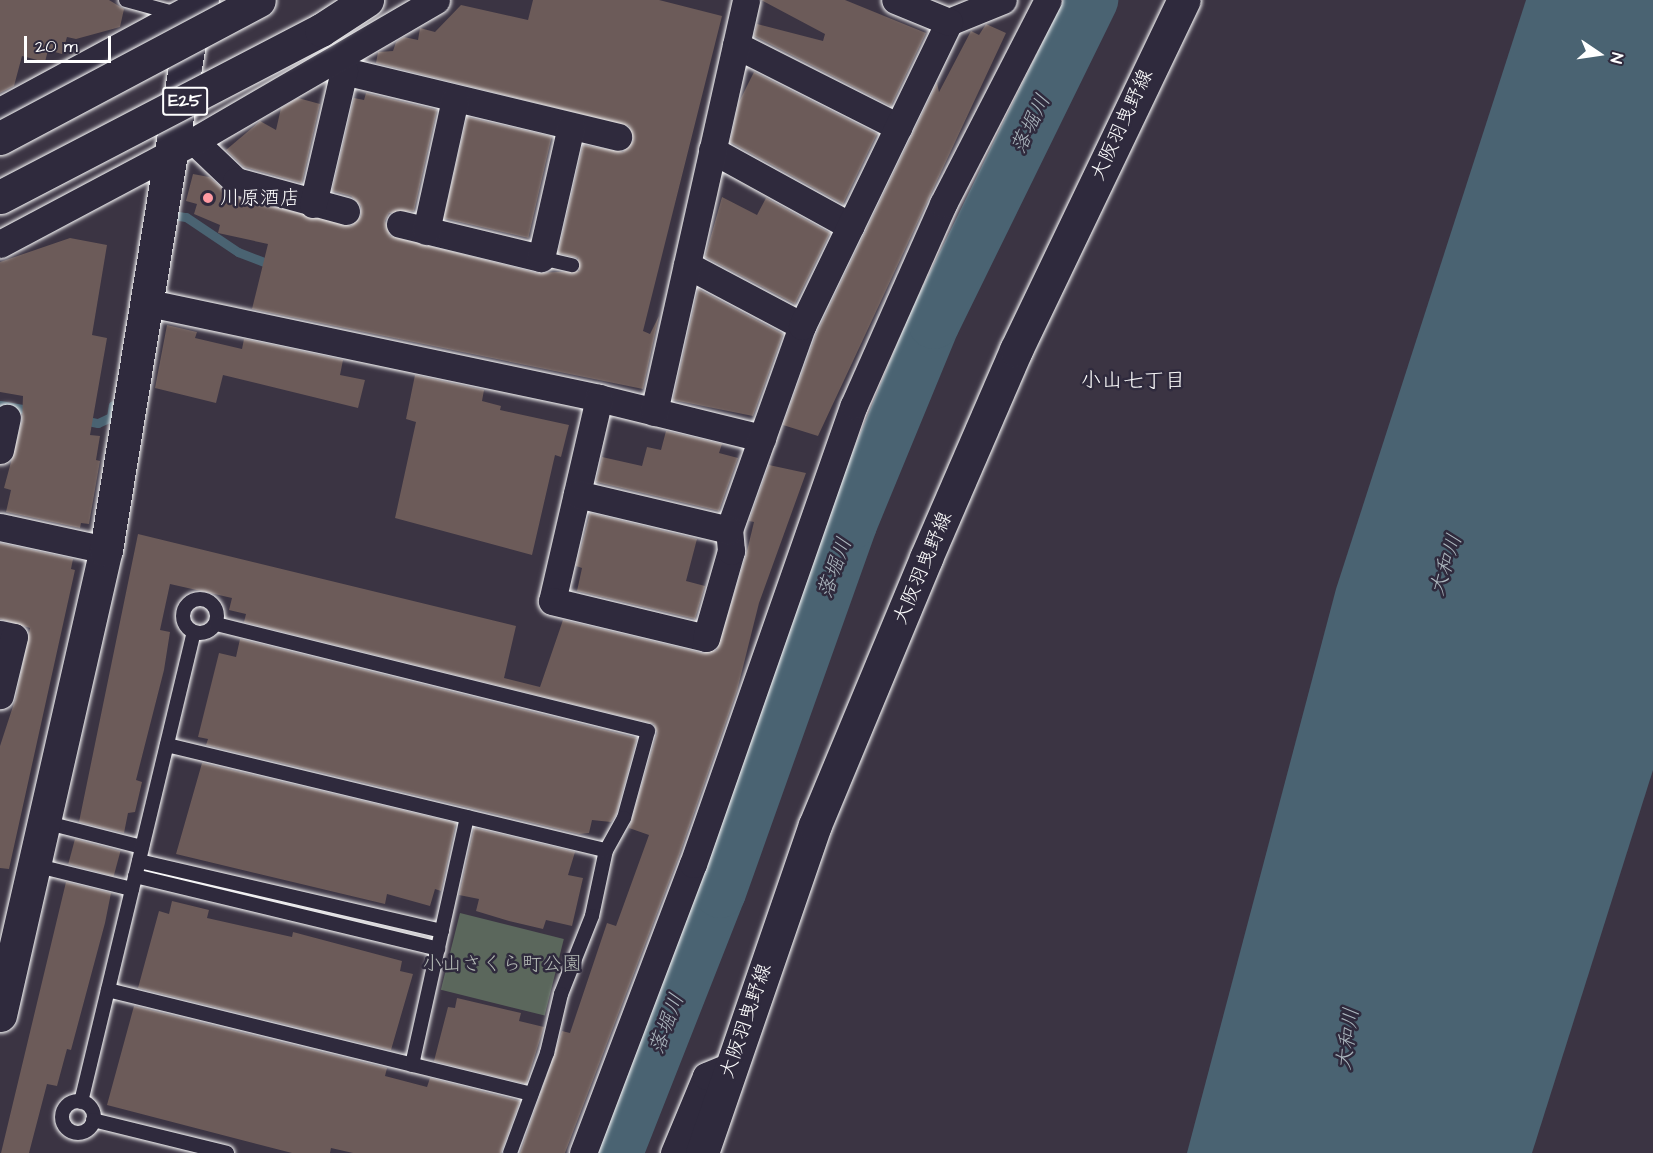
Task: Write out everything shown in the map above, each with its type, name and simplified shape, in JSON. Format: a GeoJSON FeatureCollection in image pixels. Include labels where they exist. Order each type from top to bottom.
{"type":"FeatureCollection","features":[{"type":"Feature","properties":{"kind":"main road","name":"E25"},"geometry":{"type":"LineString","coordinates":[[0,138],[259,0]]}},
{"type":"Feature","properties":{"kind":"main road","name":"E25"},"geometry":{"type":"LineString","coordinates":[[0,197],[321,30],[367,0]]}},
{"type":"Feature","properties":{"kind":"main road","name":"大阪羽曳野線"},"geometry":{"type":"LineString","coordinates":[[702,1153],[815,825],[1016,350],[1184,0]]}},
{"type":"Feature","properties":{"kind":"main road"},"geometry":{"type":"LineString","coordinates":[[0,1015],[106,550],[164,214],[184,147],[194,5]]}},
{"type":"Feature","properties":{"kind":"street"},"geometry":{"type":"LineString","coordinates":[[0,244],[342,64],[436,0]]}},
{"type":"Feature","properties":{"kind":"street"},"geometry":{"type":"LineString","coordinates":[[654,412],[746,0]]}},
{"type":"Feature","properties":{"kind":"street"},"geometry":{"type":"LineString","coordinates":[[895,0],[949,21],[1003,0]]}},
{"type":"Feature","properties":{"kind":"street"},"geometry":{"type":"LineString","coordinates":[[583,1153],[693,864],[854,405],[943,204],[1048,0]]}},
{"type":"Feature","properties":{"kind":"street"},"geometry":{"type":"LineString","coordinates":[[0,111],[194,5]]}},
{"type":"Feature","properties":{"kind":"street"},"geometry":{"type":"LineString","coordinates":[[599,398],[552,602],[706,638],[731,551],[729,530],[802,326],[949,21]]}},
{"type":"Feature","properties":{"kind":"street"},"geometry":{"type":"LineString","coordinates":[[736,45],[898,127]]}},
{"type":"Feature","properties":{"kind":"street"},"geometry":{"type":"LineString","coordinates":[[342,64],[455,99],[618,137]]}},
{"type":"Feature","properties":{"kind":"street"},"geometry":{"type":"LineString","coordinates":[[313,204],[342,64]]}},
{"type":"Feature","properties":{"kind":"street"},"geometry":{"type":"LineString","coordinates":[[426,231],[455,99]]}},
{"type":"Feature","properties":{"kind":"street"},"geometry":{"type":"LineString","coordinates":[[400,224],[541,258],[571,126]]}},
{"type":"Feature","properties":{"kind":"street"},"geometry":{"type":"LineString","coordinates":[[184,147],[236,181],[313,204],[346,211]]}},
{"type":"Feature","properties":{"kind":"street"},"geometry":{"type":"LineString","coordinates":[[712,150],[850,226]]}},
{"type":"Feature","properties":{"kind":"street"},"geometry":{"type":"LineString","coordinates":[[687,265],[802,326]]}},
{"type":"Feature","properties":{"kind":"street"},"geometry":{"type":"LineString","coordinates":[[149,303],[599,398],[762,438]]}},
{"type":"Feature","properties":{"kind":"street"},"geometry":{"type":"LineString","coordinates":[[0,450],[7,418]]}},
{"type":"Feature","properties":{"kind":"street"},"geometry":{"type":"LineString","coordinates":[[577,495],[729,530]]}},
{"type":"Feature","properties":{"kind":"street"},"geometry":{"type":"LineString","coordinates":[[0,527],[106,550]]}},
{"type":"Feature","properties":{"kind":"street"},"geometry":{"type":"LineString","coordinates":[[0,634],[14,638],[0,695]]}},
{"type":"Feature","properties":{"kind":"street"},"geometry":{"type":"LineString","coordinates":[[674,1153],[706,1076],[731,1066]]}},
{"type":"Feature","properties":{"kind":"lane"},"geometry":{"type":"LineString","coordinates":[[126,0],[194,5]]}},
{"type":"Feature","properties":{"kind":"lane"},"geometry":{"type":"LineString","coordinates":[[541,258],[572,265]]}},
{"type":"Feature","properties":{"kind":"lane"},"geometry":{"type":"LineString","coordinates":[[81,1102],[194,632],[183,616],[195,599],[212,603],[216,624]]}},
{"type":"Feature","properties":{"kind":"lane"},"geometry":{"type":"LineString","coordinates":[[194,632],[208,632],[216,624]]}},
{"type":"Feature","properties":{"kind":"lane"},"geometry":{"type":"LineString","coordinates":[[216,624],[648,731],[624,818],[606,850],[592,916],[561,994],[531,1094],[510,1153]]}},
{"type":"Feature","properties":{"kind":"lane"},"geometry":{"type":"LineString","coordinates":[[167,745],[606,850]]}},
{"type":"Feature","properties":{"kind":"lane"},"geometry":{"type":"LineString","coordinates":[[412,1065],[467,817]]}},
{"type":"Feature","properties":{"kind":"lane"},"geometry":{"type":"LineString","coordinates":[[44,822],[142,847]]}},
{"type":"Feature","properties":{"kind":"lane"},"geometry":{"type":"LineString","coordinates":[[139,861],[442,931]]}},
{"type":"Feature","properties":{"kind":"lane"},"geometry":{"type":"LineString","coordinates":[[34,865],[134,883],[438,949]]}},
{"type":"Feature","properties":{"kind":"lane"},"geometry":{"type":"LineString","coordinates":[[108,990],[531,1094]]}},
{"type":"Feature","properties":{"kind":"lane"},"geometry":{"type":"LineString","coordinates":[[81,1102],[94,1112],[93,1120],[80,1134],[68,1131],[62,1123],[68,1104],[81,1102]]}},
{"type":"Feature","properties":{"kind":"lane"},"geometry":{"type":"LineString","coordinates":[[93,1120],[227,1153]]}},
{"type":"Feature","properties":{"kind":"green space","name":"小山さくら町公園"},"geometry":{"type":"Polygon","coordinates":[[[460,913],[564,939],[545,1016],[441,990],[460,913]]]}},
{"type":"Feature","properties":{"kind":"water","name":"大和川"},"geometry":{"type":"Polygon","coordinates":[[[1526,0],[1653,0],[1653,770],[1532,1153],[1187,1153],[1336,589],[1526,0]]]}},
{"type":"Feature","properties":{"kind":"building"},"geometry":{"type":"Polygon","coordinates":[[[0,0],[109,0],[124,9],[120,27],[76,39],[67,37],[62,54],[48,50],[45,62],[22,56],[14,86],[0,93],[0,0]]]}},
{"type":"Feature","properties":{"kind":"building"},"geometry":{"type":"Polygon","coordinates":[[[533,0],[659,0],[722,16],[643,331],[650,334],[659,316],[643,389],[252,309],[268,244],[218,233],[220,225],[194,214],[197,204],[186,201],[193,174],[209,177],[232,196],[351,226],[361,216],[361,206],[351,196],[332,191],[354,98],[364,100],[366,93],[437,110],[414,211],[389,213],[385,221],[390,236],[537,273],[579,271],[578,258],[558,253],[583,145],[623,152],[633,141],[629,126],[376,63],[378,52],[393,51],[396,42],[404,37],[418,40],[420,28],[435,32],[461,5],[528,20],[533,0]]]}},
{"type":"Feature","properties":{"kind":"building"},"geometry":{"type":"Polygon","coordinates":[[[761,0],[845,0],[926,33],[891,106],[754,36],[757,24],[823,41],[825,34],[761,0]]]}},
{"type":"Feature","properties":{"kind":"building"},"geometry":{"type":"Polygon","coordinates":[[[986,24],[1006,33],[818,436],[783,425],[817,332],[937,83],[939,92],[971,31],[979,35],[986,24]]]}},
{"type":"Feature","properties":{"kind":"building"},"geometry":{"type":"Polygon","coordinates":[[[754,72],[877,134],[843,204],[730,142],[739,102],[754,72]]]}},
{"type":"Feature","properties":{"kind":"building"},"geometry":{"type":"Polygon","coordinates":[[[298,98],[320,104],[302,183],[244,167],[226,150],[260,121],[276,130],[281,108],[298,98]]]}},
{"type":"Feature","properties":{"kind":"building"},"geometry":{"type":"Polygon","coordinates":[[[467,117],[552,137],[528,238],[444,218],[467,117]]]}},
{"type":"Feature","properties":{"kind":"building"},"geometry":{"type":"Polygon","coordinates":[[[722,197],[757,215],[766,198],[830,233],[795,304],[705,257],[722,197]]]}},
{"type":"Feature","properties":{"kind":"building"},"geometry":{"type":"Polygon","coordinates":[[[70,238],[107,245],[92,335],[107,338],[90,435],[100,436],[96,460],[100,461],[89,524],[81,523],[80,528],[6,512],[11,490],[4,488],[22,421],[23,396],[0,392],[0,262],[70,238]]]}},
{"type":"Feature","properties":{"kind":"building"},"geometry":{"type":"Polygon","coordinates":[[[698,289],[783,334],[753,416],[673,400],[698,289]]]}},
{"type":"Feature","properties":{"kind":"building"},"geometry":{"type":"Polygon","coordinates":[[[167,325],[197,332],[195,338],[242,349],[244,339],[343,360],[340,375],[365,380],[358,408],[223,375],[216,403],[155,388],[167,325]]]}},
{"type":"Feature","properties":{"kind":"building"},"geometry":{"type":"Polygon","coordinates":[[[415,375],[484,390],[482,401],[501,406],[500,410],[569,425],[561,457],[555,455],[532,555],[395,518],[416,422],[406,419],[415,375]]]}},
{"type":"Feature","properties":{"kind":"building"},"geometry":{"type":"Polygon","coordinates":[[[666,431],[722,444],[719,453],[738,458],[719,511],[596,482],[602,457],[642,466],[647,447],[661,450],[666,431]]]}},
{"type":"Feature","properties":{"kind":"building"},"geometry":{"type":"Polygon","coordinates":[[[769,465],[806,473],[759,603],[737,691],[678,859],[565,1153],[520,1153],[562,1031],[570,1033],[607,923],[616,926],[649,835],[629,828],[657,733],[654,724],[244,622],[246,614],[229,610],[232,598],[170,584],[160,630],[170,632],[164,670],[136,780],[142,782],[135,812],[128,813],[124,833],[79,822],[138,534],[516,626],[504,678],[540,687],[563,620],[702,653],[717,650],[746,555],[754,522],[749,521],[769,465]]]}},
{"type":"Feature","properties":{"kind":"building"},"geometry":{"type":"Polygon","coordinates":[[[590,513],[697,539],[686,581],[705,586],[695,619],[577,591],[582,568],[576,566],[590,513]]]}},
{"type":"Feature","properties":{"kind":"building"},"geometry":{"type":"Polygon","coordinates":[[[0,543],[73,559],[71,569],[75,570],[9,869],[0,868],[0,746],[16,697],[30,628],[0,619],[0,543]]]}},
{"type":"Feature","properties":{"kind":"building"},"geometry":{"type":"Polygon","coordinates":[[[240,639],[637,738],[616,815],[611,822],[592,820],[589,833],[579,834],[206,745],[208,739],[198,737],[219,653],[236,657],[240,639]]]}},
{"type":"Feature","properties":{"kind":"building"},"geometry":{"type":"Polygon","coordinates":[[[202,763],[456,823],[441,891],[435,889],[430,906],[387,894],[385,904],[176,854],[202,763]]]}},
{"type":"Feature","properties":{"kind":"building"},"geometry":{"type":"Polygon","coordinates":[[[474,828],[575,852],[568,875],[583,878],[572,926],[546,920],[543,929],[509,921],[476,911],[479,899],[459,895],[474,828]]]}},
{"type":"Feature","properties":{"kind":"building"},"geometry":{"type":"Polygon","coordinates":[[[75,839],[120,851],[114,876],[68,864],[75,839]]]}},
{"type":"Feature","properties":{"kind":"building"},"geometry":{"type":"Polygon","coordinates":[[[66,882],[111,893],[105,923],[71,1050],[67,1049],[57,1086],[47,1084],[29,1153],[1,1153],[66,882]]]}},
{"type":"Feature","properties":{"kind":"building"},"geometry":{"type":"Polygon","coordinates":[[[172,901],[209,910],[207,918],[292,937],[293,932],[402,961],[400,971],[413,974],[391,1050],[138,988],[159,911],[169,914],[172,901]]]}},
{"type":"Feature","properties":{"kind":"building"},"geometry":{"type":"Polygon","coordinates":[[[457,998],[521,1013],[519,1021],[544,1027],[526,1084],[434,1061],[448,1007],[455,1008],[457,998]]]}},
{"type":"Feature","properties":{"kind":"building"},"geometry":{"type":"Polygon","coordinates":[[[134,1006],[387,1068],[385,1076],[427,1087],[430,1078],[520,1101],[501,1153],[353,1153],[331,1148],[330,1153],[292,1153],[107,1105],[134,1006]]]}},
{"type":"Feature","properties":{"kind":"waterway","name":"落堀川"},"geometry":{"type":"LineString","coordinates":[[617,1153],[720,892],[851,524],[934,323],[1092,0]]}},
{"type":"Feature","properties":{"kind":"waterway"},"geometry":{"type":"LineString","coordinates":[[166,214],[186,217],[238,252],[274,266]]}},
{"type":"Feature","properties":{"kind":"waterway"},"geometry":{"type":"LineString","coordinates":[[0,405],[33,411]]}},
{"type":"Feature","properties":{"kind":"waterway"},"geometry":{"type":"LineString","coordinates":[[82,420],[98,423],[111,417],[113,405]]}},
{"type":"Feature","properties":{"kind":"place","name":"川原酒店"},"geometry":{"type":"Point","coordinates":[208,198]}},
{"type":"Feature","properties":{"kind":"district","name":"小山七丁目"},"geometry":{"type":"Point","coordinates":[1133,381]}}]}
